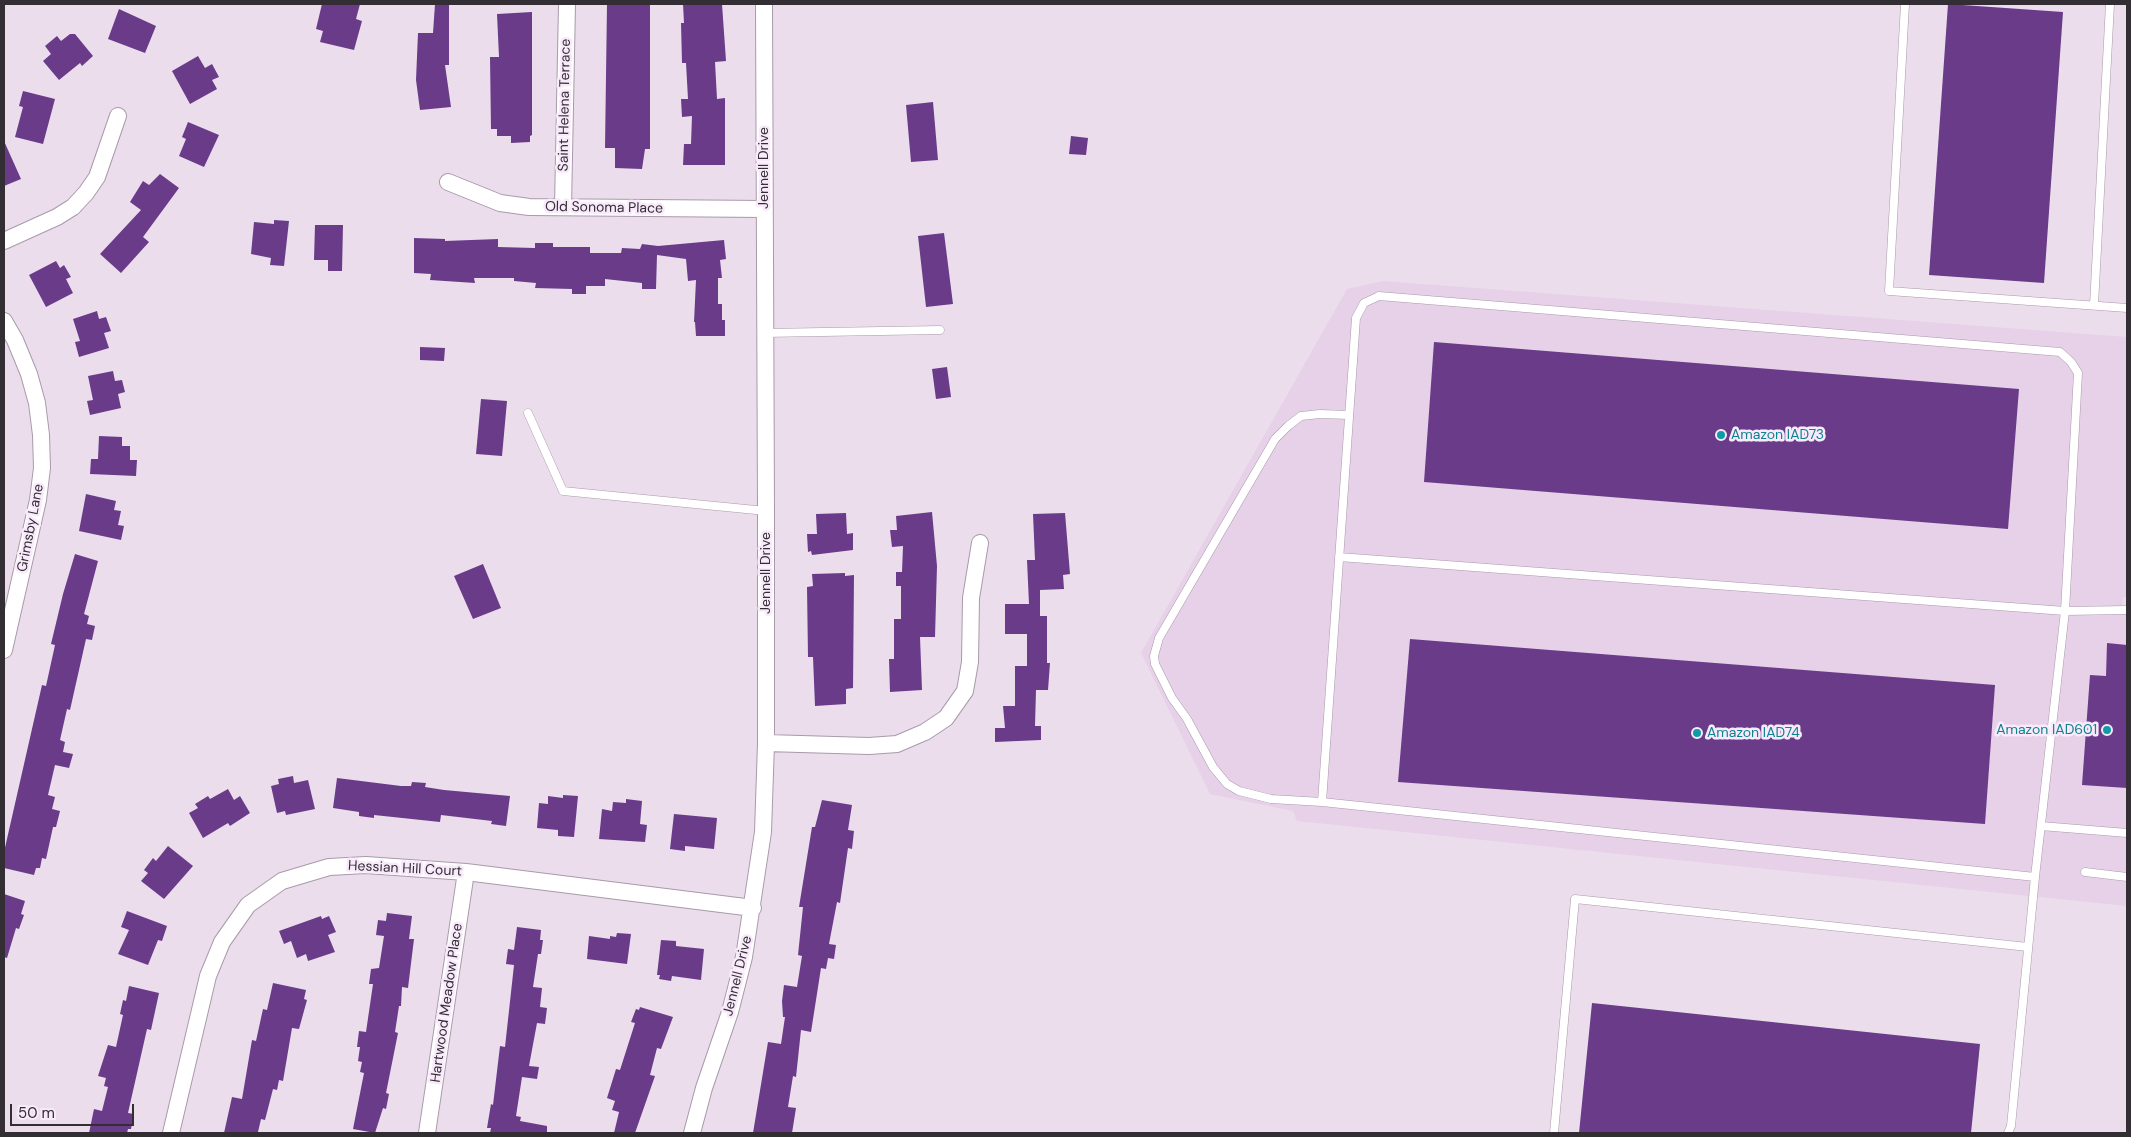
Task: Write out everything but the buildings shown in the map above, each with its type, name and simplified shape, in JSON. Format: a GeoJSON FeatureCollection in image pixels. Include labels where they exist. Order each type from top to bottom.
{"type":"FeatureCollection","features":[{"type":"Feature","properties":{"kind":"street","name":"Saint Helena Terrace"},"geometry":{"type":"LineString","coordinates":[[563,207],[567,4]]}},
{"type":"Feature","properties":{"kind":"street","name":"Jennell Drive"},"geometry":{"type":"LineString","coordinates":[[692,1133],[704,1088],[732,1003],[744,957],[753,908],[763,832],[766,743],[764,4]]}},
{"type":"Feature","properties":{"kind":"street"},"geometry":{"type":"LineString","coordinates":[[4,241],[58,218],[73,207],[86,193],[97,177],[118,116]]}},
{"type":"Feature","properties":{"kind":"street","name":"Old Sonoma Place"},"geometry":{"type":"LineString","coordinates":[[448,182],[500,203],[528,207],[764,209]]}},
{"type":"Feature","properties":{"kind":"street","name":"Grimsby Lane"},"geometry":{"type":"LineString","coordinates":[[4,321],[15,340],[29,374],[37,403],[41,435],[42,468],[38,500],[8,611],[4,650]]}},
{"type":"Feature","properties":{"kind":"street"},"geometry":{"type":"LineString","coordinates":[[766,743],[869,746],[897,744],[925,732],[946,718],[965,691],[970,662],[971,598],[980,543]]}},
{"type":"Feature","properties":{"kind":"street","name":"Hessian Hill Court"},"geometry":{"type":"LineString","coordinates":[[171,1133],[208,976],[222,942],[248,905],[282,881],[329,867],[366,865],[466,872],[753,908]]}},
{"type":"Feature","properties":{"kind":"street","name":"Hartwood Meadow Place"},"geometry":{"type":"LineString","coordinates":[[428,1133],[466,872]]}},
{"type":"Feature","properties":{"kind":"lane"},"geometry":{"type":"LineString","coordinates":[[1905,4],[1889,291],[2127,308]]}},
{"type":"Feature","properties":{"kind":"lane"},"geometry":{"type":"LineString","coordinates":[[2094,305],[2110,4]]}},
{"type":"Feature","properties":{"kind":"lane"},"geometry":{"type":"LineString","coordinates":[[1322,802],[1356,318],[1364,303],[1379,296],[2060,352],[2071,362],[2078,373],[2065,611],[2035,877],[2011,1126],[2008,1133]]}},
{"type":"Feature","properties":{"kind":"lane"},"geometry":{"type":"LineString","coordinates":[[764,333],[940,330]]}},
{"type":"Feature","properties":{"kind":"lane"},"geometry":{"type":"LineString","coordinates":[[528,413],[563,491],[766,512]]}},
{"type":"Feature","properties":{"kind":"lane"},"geometry":{"type":"LineString","coordinates":[[1349,415],[1320,414],[1301,416],[1274,439],[1159,638],[1154,656],[1155,664],[1172,698],[1187,719],[1212,767],[1227,784],[1239,791],[1271,799],[1322,802],[2035,877]]}},
{"type":"Feature","properties":{"kind":"lane"},"geometry":{"type":"LineString","coordinates":[[1339,557],[2065,611],[2127,610]]}},
{"type":"Feature","properties":{"kind":"lane"},"geometry":{"type":"LineString","coordinates":[[2042,826],[2127,833]]}},
{"type":"Feature","properties":{"kind":"lane"},"geometry":{"type":"LineString","coordinates":[[2085,872],[2127,877]]}},
{"type":"Feature","properties":{"kind":"lane"},"geometry":{"type":"LineString","coordinates":[[1554,1133],[1574,899],[2028,947]]}},
{"type":"Feature","properties":{"kind":"shaded area"},"geometry":{"type":"Polygon","coordinates":[[[1383,281],[2127,337],[2127,597],[2123,597],[2122,610],[2127,611],[2127,906],[1297,821],[1293,811],[1210,794],[1141,653],[1347,289],[1383,281]]]}},
{"type":"Feature","properties":{"kind":"place","name":"Amazon IAD73"},"geometry":{"type":"Point","coordinates":[1721,435]}},
{"type":"Feature","properties":{"kind":"place","name":"Amazon IAD601"},"geometry":{"type":"Point","coordinates":[2107,730]}},
{"type":"Feature","properties":{"kind":"place","name":"Amazon IAD74"},"geometry":{"type":"Point","coordinates":[1697,733]}}]}
